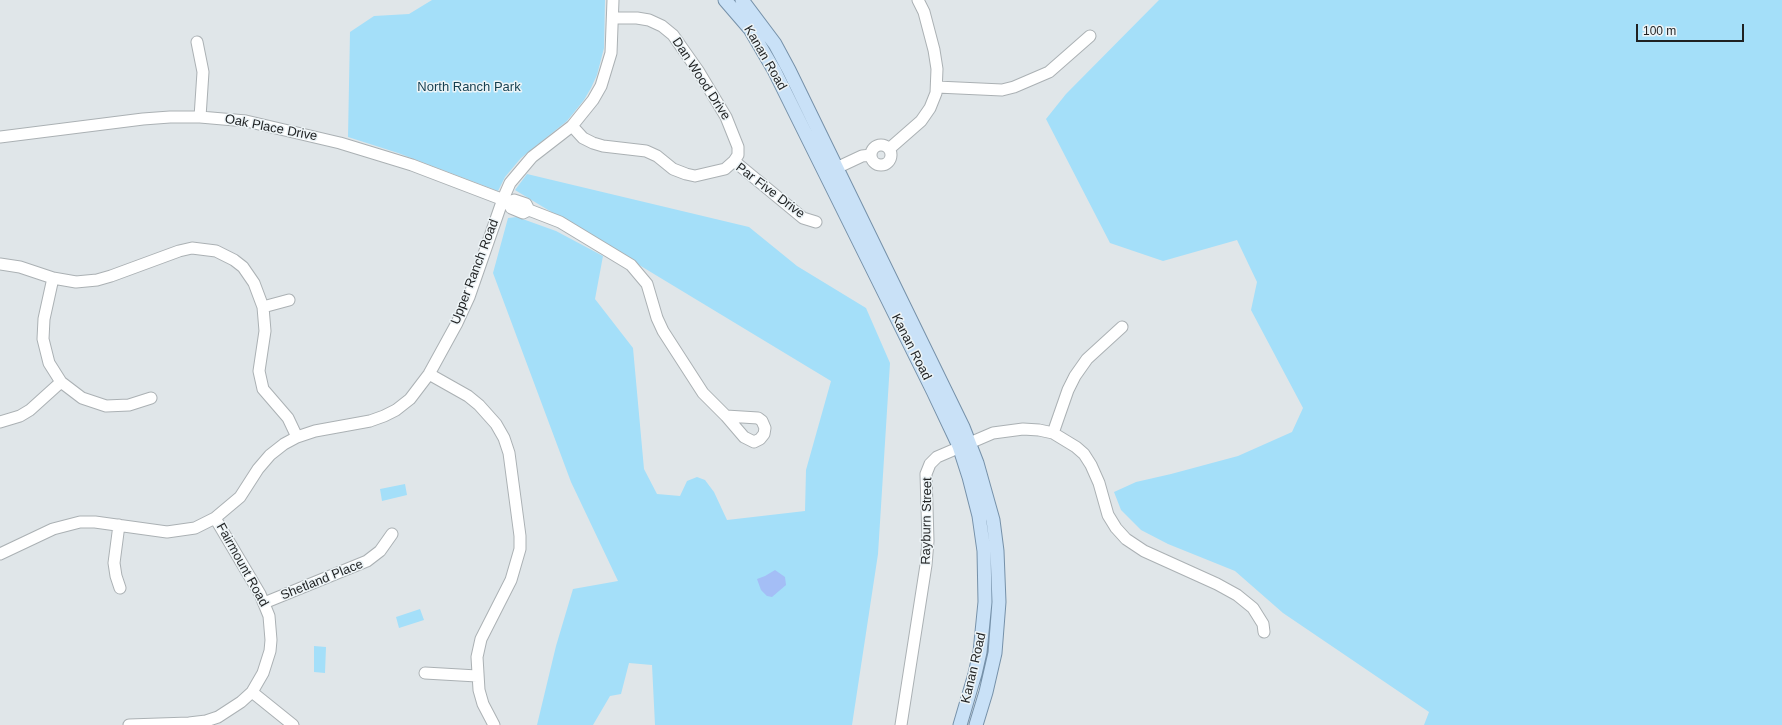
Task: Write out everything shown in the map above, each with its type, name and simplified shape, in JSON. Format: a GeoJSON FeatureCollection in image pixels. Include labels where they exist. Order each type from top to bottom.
{"type":"FeatureCollection","features":[{"type":"Feature","properties":{"kind":"main road","name":"Kanan Road"},"geometry":{"type":"LineString","coordinates":[[725,0],[750,29],[763,49],[831,171]]}},
{"type":"Feature","properties":{"kind":"main road","name":"Kanan Road"},"geometry":{"type":"LineString","coordinates":[[742,0],[775,44],[831,171],[965,444],[986,492],[993,520],[999,578],[998,621],[994,653],[986,692],[976,725]]}},
{"type":"Feature","properties":{"kind":"main road","name":"Kanan Road"},"geometry":{"type":"LineString","coordinates":[[960,725],[971,690],[980,652],[984,620],[986,579],[979,516],[965,444]]}},
{"type":"Feature","properties":{"kind":"street","name":"Upper Ranch Road"},"geometry":{"type":"LineString","coordinates":[[0,554],[53,529],[80,522],[95,522],[167,532],[195,528],[215,518],[240,497],[258,469],[270,455],[297,437],[315,431],[370,421],[396,410],[410,399],[429,374],[457,323],[469,297],[506,200],[510,183],[532,157],[572,126],[593,100],[606,71],[611,53],[613,0]]}},
{"type":"Feature","properties":{"kind":"street"},"geometry":{"type":"LineString","coordinates":[[889,149],[921,122],[930,108],[937,86],[937,69],[934,50],[924,12],[918,0]]}},
{"type":"Feature","properties":{"kind":"street","name":"Dan Wood Drive"},"geometry":{"type":"LineString","coordinates":[[613,18],[637,18],[649,20],[662,26],[673,35],[699,72],[726,116],[738,147],[738,155],[734,161]]}},
{"type":"Feature","properties":{"kind":"street"},"geometry":{"type":"LineString","coordinates":[[937,86],[1002,90],[1014,87],[1049,72],[1090,36]]}},
{"type":"Feature","properties":{"kind":"street"},"geometry":{"type":"LineString","coordinates":[[197,42],[203,72],[200,117]]}},
{"type":"Feature","properties":{"kind":"street","name":"Oak Place Drive"},"geometry":{"type":"LineString","coordinates":[[0,137],[144,119],[200,117],[246,122],[326,139],[412,166],[506,200],[514,200],[526,204],[529,210],[560,222],[631,265],[640,274],[647,284],[657,318],[663,330],[703,393],[726,416]]}},
{"type":"Feature","properties":{"kind":"street","name":"Par Five Drive"},"geometry":{"type":"LineString","coordinates":[[572,126],[583,138],[593,143],[604,146],[646,151],[657,156],[673,169],[695,176],[725,169],[734,161],[804,218],[816,222]]}},
{"type":"Feature","properties":{"kind":"street"},"geometry":{"type":"LineString","coordinates":[[879,146],[885,146],[889,149],[891,157],[885,164],[876,164],[871,155],[873,149],[879,146]]}},
{"type":"Feature","properties":{"kind":"street"},"geometry":{"type":"LineString","coordinates":[[831,171],[862,156],[871,155]]}},
{"type":"Feature","properties":{"kind":"street"},"geometry":{"type":"LineString","coordinates":[[0,264],[20,268],[53,278],[76,282],[97,280],[179,250],[192,248],[205,249],[225,255],[243,267],[254,283],[263,307],[265,331],[259,364],[260,381],[263,389],[269,397],[288,418],[297,437]]}},
{"type":"Feature","properties":{"kind":"street"},"geometry":{"type":"LineString","coordinates":[[53,278],[44,319],[43,339],[49,363],[61,382],[82,398],[106,406],[129,406],[151,398]]}},
{"type":"Feature","properties":{"kind":"street"},"geometry":{"type":"LineString","coordinates":[[263,307],[289,300]]}},
{"type":"Feature","properties":{"kind":"street"},"geometry":{"type":"LineString","coordinates":[[1053,433],[1068,390],[1075,376],[1087,359],[1122,327]]}},
{"type":"Feature","properties":{"kind":"street"},"geometry":{"type":"LineString","coordinates":[[429,374],[468,396],[487,412],[504,438],[511,465],[520,536],[520,549],[511,580],[481,639],[477,657],[477,676],[483,704],[494,725]]}},
{"type":"Feature","properties":{"kind":"street"},"geometry":{"type":"LineString","coordinates":[[0,422],[11,420],[30,410],[61,382]]}},
{"type":"Feature","properties":{"kind":"street","name":"Rayburn Street"},"geometry":{"type":"LineString","coordinates":[[901,725],[926,565],[928,541],[926,474],[930,464],[937,457],[993,433],[1010,430],[1039,430],[1053,433],[1076,447],[1084,454],[1099,483],[1108,515],[1116,528],[1126,539],[1144,551],[1217,584],[1237,595],[1253,608],[1263,624],[1264,632]]}},
{"type":"Feature","properties":{"kind":"street","name":"Fairmount Road"},"geometry":{"type":"LineString","coordinates":[[129,725],[206,721],[232,710],[252,692],[264,673],[270,651],[271,628],[264,603],[215,518]]}},
{"type":"Feature","properties":{"kind":"street"},"geometry":{"type":"LineString","coordinates":[[119,525],[114,563],[120,588]]}},
{"type":"Feature","properties":{"kind":"street","name":"Shetland Place"},"geometry":{"type":"LineString","coordinates":[[264,603],[367,561],[380,551],[392,534]]}},
{"type":"Feature","properties":{"kind":"street"},"geometry":{"type":"LineString","coordinates":[[425,674],[477,676]]}},
{"type":"Feature","properties":{"kind":"street"},"geometry":{"type":"LineString","coordinates":[[252,692],[293,725]]}},
{"type":"Feature","properties":{"kind":"green space","name":"North Ranch Park"},"geometry":{"type":"Polygon","coordinates":[[[432,0],[605,0],[604,48],[597,75],[591,88],[584,100],[567,121],[521,158],[505,177],[498,191],[398,153],[348,137],[350,32],[374,16],[409,14],[432,0]]]}},
{"type":"Feature","properties":{"kind":"green space"},"geometry":{"type":"Polygon","coordinates":[[[1159,0],[1782,0],[1782,725],[1424,725],[1429,712],[1283,613],[1235,571],[1168,544],[1141,530],[1121,510],[1114,492],[1136,482],[1238,456],[1292,432],[1303,408],[1251,310],[1257,282],[1237,240],[1163,261],[1110,243],[1046,119],[1066,94],[1159,0]]]}},
{"type":"Feature","properties":{"kind":"green space"},"geometry":{"type":"Polygon","coordinates":[[[527,174],[749,227],[797,266],[866,308],[890,363],[878,554],[852,725],[655,725],[652,665],[629,663],[621,694],[610,696],[593,725],[537,725],[556,646],[573,589],[618,581],[571,482],[493,273],[508,218],[517,217],[556,231],[603,256],[595,299],[633,348],[644,469],[657,494],[680,496],[687,481],[697,477],[705,480],[714,492],[727,520],[805,511],[806,470],[831,381],[515,190],[527,174]]]}},
{"type":"Feature","properties":{"kind":"green space"},"geometry":{"type":"Polygon","coordinates":[[[405,484],[407,495],[382,501],[380,489],[405,484]]]}},
{"type":"Feature","properties":{"kind":"green space"},"geometry":{"type":"Polygon","coordinates":[[[420,609],[424,620],[399,628],[396,617],[420,609]]]}},
{"type":"Feature","properties":{"kind":"green space"},"geometry":{"type":"Polygon","coordinates":[[[314,646],[326,647],[325,673],[314,672],[314,646]]]}},
{"type":"Feature","properties":{"kind":"shaded area"},"geometry":{"type":"Polygon","coordinates":[[[775,570],[785,577],[786,585],[772,597],[767,596],[761,590],[757,579],[775,570]]]}}]}
